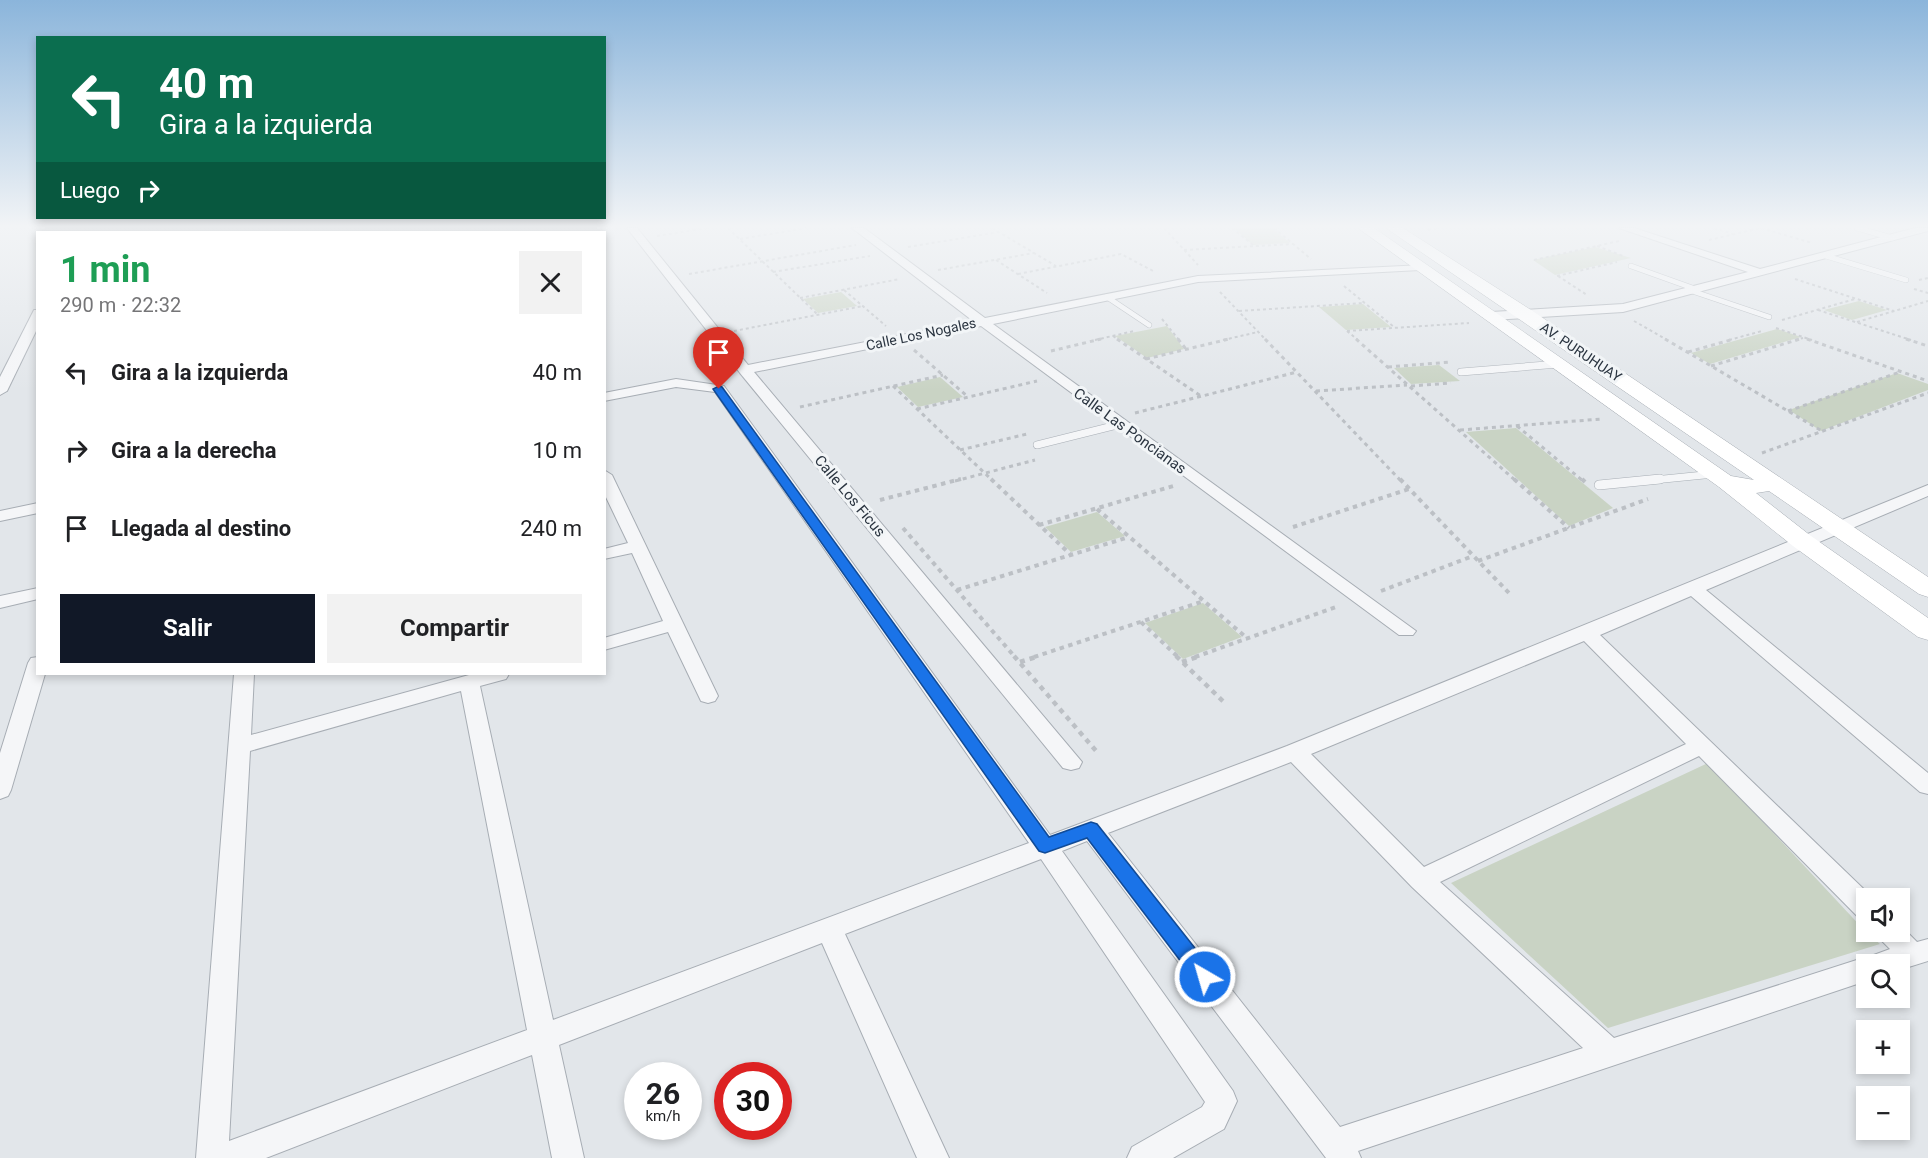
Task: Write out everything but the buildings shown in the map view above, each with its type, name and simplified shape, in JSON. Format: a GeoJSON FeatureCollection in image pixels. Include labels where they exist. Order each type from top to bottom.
{"type":"FeatureCollection","features":[{"type":"Feature","properties":{"kind":"main road","name":"AV. PURUHUAY"},"geometry":{"type":"LineString","coordinates":[[1442,282],[1719,477],[1802,542],[1928,630]]}},
{"type":"Feature","properties":{"kind":"main road","name":"AV. PURUHUAY"},"geometry":{"type":"LineString","coordinates":[[1476,282],[1928,589]]}},
{"type":"Feature","properties":{"kind":"main road","name":"AV. PURUHUAY"},"geometry":{"type":"LineString","coordinates":[[1719,477],[1754,487],[1765,485],[1766,479]]}},
{"type":"Feature","properties":{"kind":"street","name":"Calle Los Ficus"},"geometry":{"type":"LineString","coordinates":[[675,282],[745,370],[1071,762]]}},
{"type":"Feature","properties":{"kind":"street","name":"Calle Las Poncianas"},"geometry":{"type":"LineString","coordinates":[[928,282],[1124,419],[1406,631]]}},
{"type":"Feature","properties":{"kind":"street","name":"Calle Los Nogales"},"geometry":{"type":"LineString","coordinates":[[745,370],[1107,297],[1238,282]]}},
{"type":"Feature","properties":{"kind":"street"},"geometry":{"type":"LineString","coordinates":[[1491,316],[1623,308],[1726,282]]}},
{"type":"Feature","properties":{"kind":"street"},"geometry":{"type":"LineString","coordinates":[[0,391],[36,317]]}},
{"type":"Feature","properties":{"kind":"street"},"geometry":{"type":"LineString","coordinates":[[606,397],[676,383],[719,389],[1045,846],[1222,1101],[1213,1118],[1143,1158]]}},
{"type":"Feature","properties":{"kind":"street"},"geometry":{"type":"LineString","coordinates":[[606,479],[708,696]]}},
{"type":"Feature","properties":{"kind":"street"},"geometry":{"type":"LineString","coordinates":[[225,1158],[1295,752],[1926,493]]}},
{"type":"Feature","properties":{"kind":"street"},"geometry":{"type":"LineString","coordinates":[[0,516],[36,508]]}},
{"type":"Feature","properties":{"kind":"street"},"geometry":{"type":"LineString","coordinates":[[606,554],[638,546]]}},
{"type":"Feature","properties":{"kind":"street"},"geometry":{"type":"LineString","coordinates":[[1692,588],[1928,786]]}},
{"type":"Feature","properties":{"kind":"street"},"geometry":{"type":"LineString","coordinates":[[0,602],[36,593]]}},
{"type":"Feature","properties":{"kind":"street"},"geometry":{"type":"LineString","coordinates":[[606,643],[675,624]]}},
{"type":"Feature","properties":{"kind":"street"},"geometry":{"type":"LineString","coordinates":[[1587,633],[1856,898]]}},
{"type":"Feature","properties":{"kind":"street"},"geometry":{"type":"LineString","coordinates":[[0,790],[36,670]]}},
{"type":"Feature","properties":{"kind":"street"},"geometry":{"type":"LineString","coordinates":[[212,1158],[244,675]]}},
{"type":"Feature","properties":{"kind":"street"},"geometry":{"type":"LineString","coordinates":[[239,746],[495,675]]}},
{"type":"Feature","properties":{"kind":"street"},"geometry":{"type":"LineString","coordinates":[[469,682],[568,1158]]}},
{"type":"Feature","properties":{"kind":"street"},"geometry":{"type":"LineString","coordinates":[[1421,880],[1703,745]]}},
{"type":"Feature","properties":{"kind":"street"},"geometry":{"type":"LineString","coordinates":[[1295,752],[1421,880],[1609,1053]]}},
{"type":"Feature","properties":{"kind":"street"},"geometry":{"type":"LineString","coordinates":[[1091,829],[1340,1151],[1609,1053],[1856,972]]}},
{"type":"Feature","properties":{"kind":"street"},"geometry":{"type":"LineString","coordinates":[[829,929],[933,1158]]}},
{"type":"Feature","properties":{"kind":"street"},"geometry":{"type":"LineString","coordinates":[[1905,942],[1920,952]]}},
{"type":"Feature","properties":{"kind":"lane"},"geometry":{"type":"LineString","coordinates":[[1674,282],[1769,317]]}},
{"type":"Feature","properties":{"kind":"lane"},"geometry":{"type":"LineString","coordinates":[[1107,297],[1153,326]]}},
{"type":"Feature","properties":{"kind":"lane"},"geometry":{"type":"LineString","coordinates":[[1461,372],[1559,364]]}},
{"type":"Feature","properties":{"kind":"lane"},"geometry":{"type":"LineString","coordinates":[[1037,446],[1124,419]]}},
{"type":"Feature","properties":{"kind":"lane"},"geometry":{"type":"LineString","coordinates":[[1594,486],[1719,477]]}},
{"type":"Feature","properties":{"kind":"path"},"geometry":{"type":"LineString","coordinates":[[783,282],[817,315]]}},
{"type":"Feature","properties":{"kind":"path"},"geometry":{"type":"LineString","coordinates":[[800,298],[887,282]]}},
{"type":"Feature","properties":{"kind":"path"},"geometry":{"type":"LineString","coordinates":[[1030,282],[1048,294]]}},
{"type":"Feature","properties":{"kind":"path"},"geometry":{"type":"LineString","coordinates":[[1338,282],[1394,328]]}},
{"type":"Feature","properties":{"kind":"path"},"geometry":{"type":"LineString","coordinates":[[1567,282],[1594,299]]}},
{"type":"Feature","properties":{"kind":"path"},"geometry":{"type":"LineString","coordinates":[[1803,282],[1894,311]]}},
{"type":"Feature","properties":{"kind":"path"},"geometry":{"type":"LineString","coordinates":[[1214,284],[1510,594]]}},
{"type":"Feature","properties":{"kind":"path"},"geometry":{"type":"LineString","coordinates":[[843,290],[888,327]]}},
{"type":"Feature","properties":{"kind":"path"},"geometry":{"type":"LineString","coordinates":[[1775,322],[1856,299]]}},
{"type":"Feature","properties":{"kind":"path"},"geometry":{"type":"LineString","coordinates":[[1856,322],[1928,301]]}},
{"type":"Feature","properties":{"kind":"path"},"geometry":{"type":"LineString","coordinates":[[1238,311],[1364,303]]}},
{"type":"Feature","properties":{"kind":"path"},"geometry":{"type":"LineString","coordinates":[[734,331],[863,306]]}},
{"type":"Feature","properties":{"kind":"path"},"geometry":{"type":"LineString","coordinates":[[1818,310],[1928,346]]}},
{"type":"Feature","properties":{"kind":"path"},"geometry":{"type":"LineString","coordinates":[[1631,319],[1822,431]]}},
{"type":"Feature","properties":{"kind":"path"},"geometry":{"type":"LineString","coordinates":[[1471,323],[1347,331],[1569,528]]}},
{"type":"Feature","properties":{"kind":"path"},"geometry":{"type":"LineString","coordinates":[[1153,326],[1167,324]]}},
{"type":"Feature","properties":{"kind":"path"},"geometry":{"type":"LineString","coordinates":[[1775,327],[1928,381]]}},
{"type":"Feature","properties":{"kind":"path"},"geometry":{"type":"LineString","coordinates":[[1688,352],[1764,330]]}},
{"type":"Feature","properties":{"kind":"path"},"geometry":{"type":"LineString","coordinates":[[1041,353],[1134,331]]}},
{"type":"Feature","properties":{"kind":"path"},"geometry":{"type":"LineString","coordinates":[[1146,359],[1259,332]]}},
{"type":"Feature","properties":{"kind":"path"},"geometry":{"type":"LineString","coordinates":[[1112,336],[1202,396]]}},
{"type":"Feature","properties":{"kind":"path"},"geometry":{"type":"LineString","coordinates":[[1711,366],[1804,338]]}},
{"type":"Feature","properties":{"kind":"path"},"geometry":{"type":"LineString","coordinates":[[914,349],[968,397]]}},
{"type":"Feature","properties":{"kind":"path"},"geometry":{"type":"LineString","coordinates":[[1124,419],[1297,372]]}},
{"type":"Feature","properties":{"kind":"path"},"geometry":{"type":"LineString","coordinates":[[1788,411],[1901,372]]}},
{"type":"Feature","properties":{"kind":"path"},"geometry":{"type":"LineString","coordinates":[[800,407],[943,375]]}},
{"type":"Feature","properties":{"kind":"path"},"geometry":{"type":"LineString","coordinates":[[917,409],[1046,378]]}},
{"type":"Feature","properties":{"kind":"path"},"geometry":{"type":"LineString","coordinates":[[1316,391],[1408,384]]}},
{"type":"Feature","properties":{"kind":"path"},"geometry":{"type":"LineString","coordinates":[[893,386],[1071,555]]}},
{"type":"Feature","properties":{"kind":"path"},"geometry":{"type":"LineString","coordinates":[[1752,457],[1928,393]]}},
{"type":"Feature","properties":{"kind":"path"},"geometry":{"type":"LineString","coordinates":[[792,398],[807,416]]}},
{"type":"Feature","properties":{"kind":"path"},"geometry":{"type":"LineString","coordinates":[[1460,430],[1604,418]]}},
{"type":"Feature","properties":{"kind":"path"},"geometry":{"type":"LineString","coordinates":[[1516,426],[1594,486]]}},
{"type":"Feature","properties":{"kind":"path"},"geometry":{"type":"LineString","coordinates":[[880,500],[1040,459]]}},
{"type":"Feature","properties":{"kind":"path"},"geometry":{"type":"LineString","coordinates":[[1039,525],[1187,482]]}},
{"type":"Feature","properties":{"kind":"path"},"geometry":{"type":"LineString","coordinates":[[1286,529],[1409,489]]}},
{"type":"Feature","properties":{"kind":"path"},"geometry":{"type":"LineString","coordinates":[[872,492],[888,509]]}},
{"type":"Feature","properties":{"kind":"path"},"geometry":{"type":"LineString","coordinates":[[1478,561],[1647,499],[1658,498]]}},
{"type":"Feature","properties":{"kind":"path"},"geometry":{"type":"LineString","coordinates":[[1608,502],[1618,510]]}},
{"type":"Feature","properties":{"kind":"path"},"geometry":{"type":"LineString","coordinates":[[1096,509],[1248,639]]}},
{"type":"Feature","properties":{"kind":"path"},"geometry":{"type":"LineString","coordinates":[[903,527],[1097,752]]}},
{"type":"Feature","properties":{"kind":"path"},"geometry":{"type":"LineString","coordinates":[[957,590],[1130,537]]}},
{"type":"Feature","properties":{"kind":"path"},"geometry":{"type":"LineString","coordinates":[[1375,593],[1473,556]]}},
{"type":"Feature","properties":{"kind":"path"},"geometry":{"type":"LineString","coordinates":[[1020,662],[1205,601]]}},
{"type":"Feature","properties":{"kind":"path"},"geometry":{"type":"LineString","coordinates":[[1182,662],[1348,603]]}},
{"type":"Feature","properties":{"kind":"path"},"geometry":{"type":"LineString","coordinates":[[1141,622],[1226,704]]}},
{"type":"Feature","properties":{"kind":"green space"},"geometry":{"type":"Polygon","coordinates":[[[841,292],[857,306],[818,313],[803,299],[841,292]]]}},
{"type":"Feature","properties":{"kind":"green space"},"geometry":{"type":"Polygon","coordinates":[[[1859,301],[1887,310],[1852,320],[1824,310],[1859,301]]]}},
{"type":"Feature","properties":{"kind":"green space"},"geometry":{"type":"Polygon","coordinates":[[[1363,304],[1391,327],[1346,330],[1319,307],[1363,304]]]}},
{"type":"Feature","properties":{"kind":"green space"},"geometry":{"type":"Polygon","coordinates":[[[1167,326],[1184,349],[1147,358],[1115,336],[1167,326]]]}},
{"type":"Feature","properties":{"kind":"green space"},"geometry":{"type":"Polygon","coordinates":[[[1777,329],[1801,337],[1710,364],[1691,353],[1777,329]]]}},
{"type":"Feature","properties":{"kind":"green space"},"geometry":{"type":"Polygon","coordinates":[[[1439,365],[1460,381],[1411,384],[1394,368],[1439,365]]]}},
{"type":"Feature","properties":{"kind":"green space"},"geometry":{"type":"Polygon","coordinates":[[[1897,373],[1928,384],[1928,390],[1821,431],[1789,410],[1897,373]]]}},
{"type":"Feature","properties":{"kind":"green space"},"geometry":{"type":"Polygon","coordinates":[[[940,377],[963,397],[918,407],[897,387],[940,377]]]}},
{"type":"Feature","properties":{"kind":"green space"},"geometry":{"type":"Polygon","coordinates":[[[1516,428],[1613,508],[1569,526],[1466,432],[1516,428]]]}},
{"type":"Feature","properties":{"kind":"green space"},"geometry":{"type":"Polygon","coordinates":[[[1097,512],[1125,536],[1071,552],[1045,527],[1097,512]]]}},
{"type":"Feature","properties":{"kind":"green space"},"geometry":{"type":"Polygon","coordinates":[[[1203,603],[1242,637],[1183,659],[1145,623],[1203,603]]]}},
{"type":"Feature","properties":{"kind":"green space"},"geometry":{"type":"Polygon","coordinates":[[[1708,763],[1856,921],[1856,942],[1880,944],[1608,1028],[1451,883],[1708,763]]]}},
{"type":"Feature","properties":{"kind":"route"},"geometry":{"type":"LineString","coordinates":[[719,389],[1045,846],[1091,829],[1205,977]]}}]}
